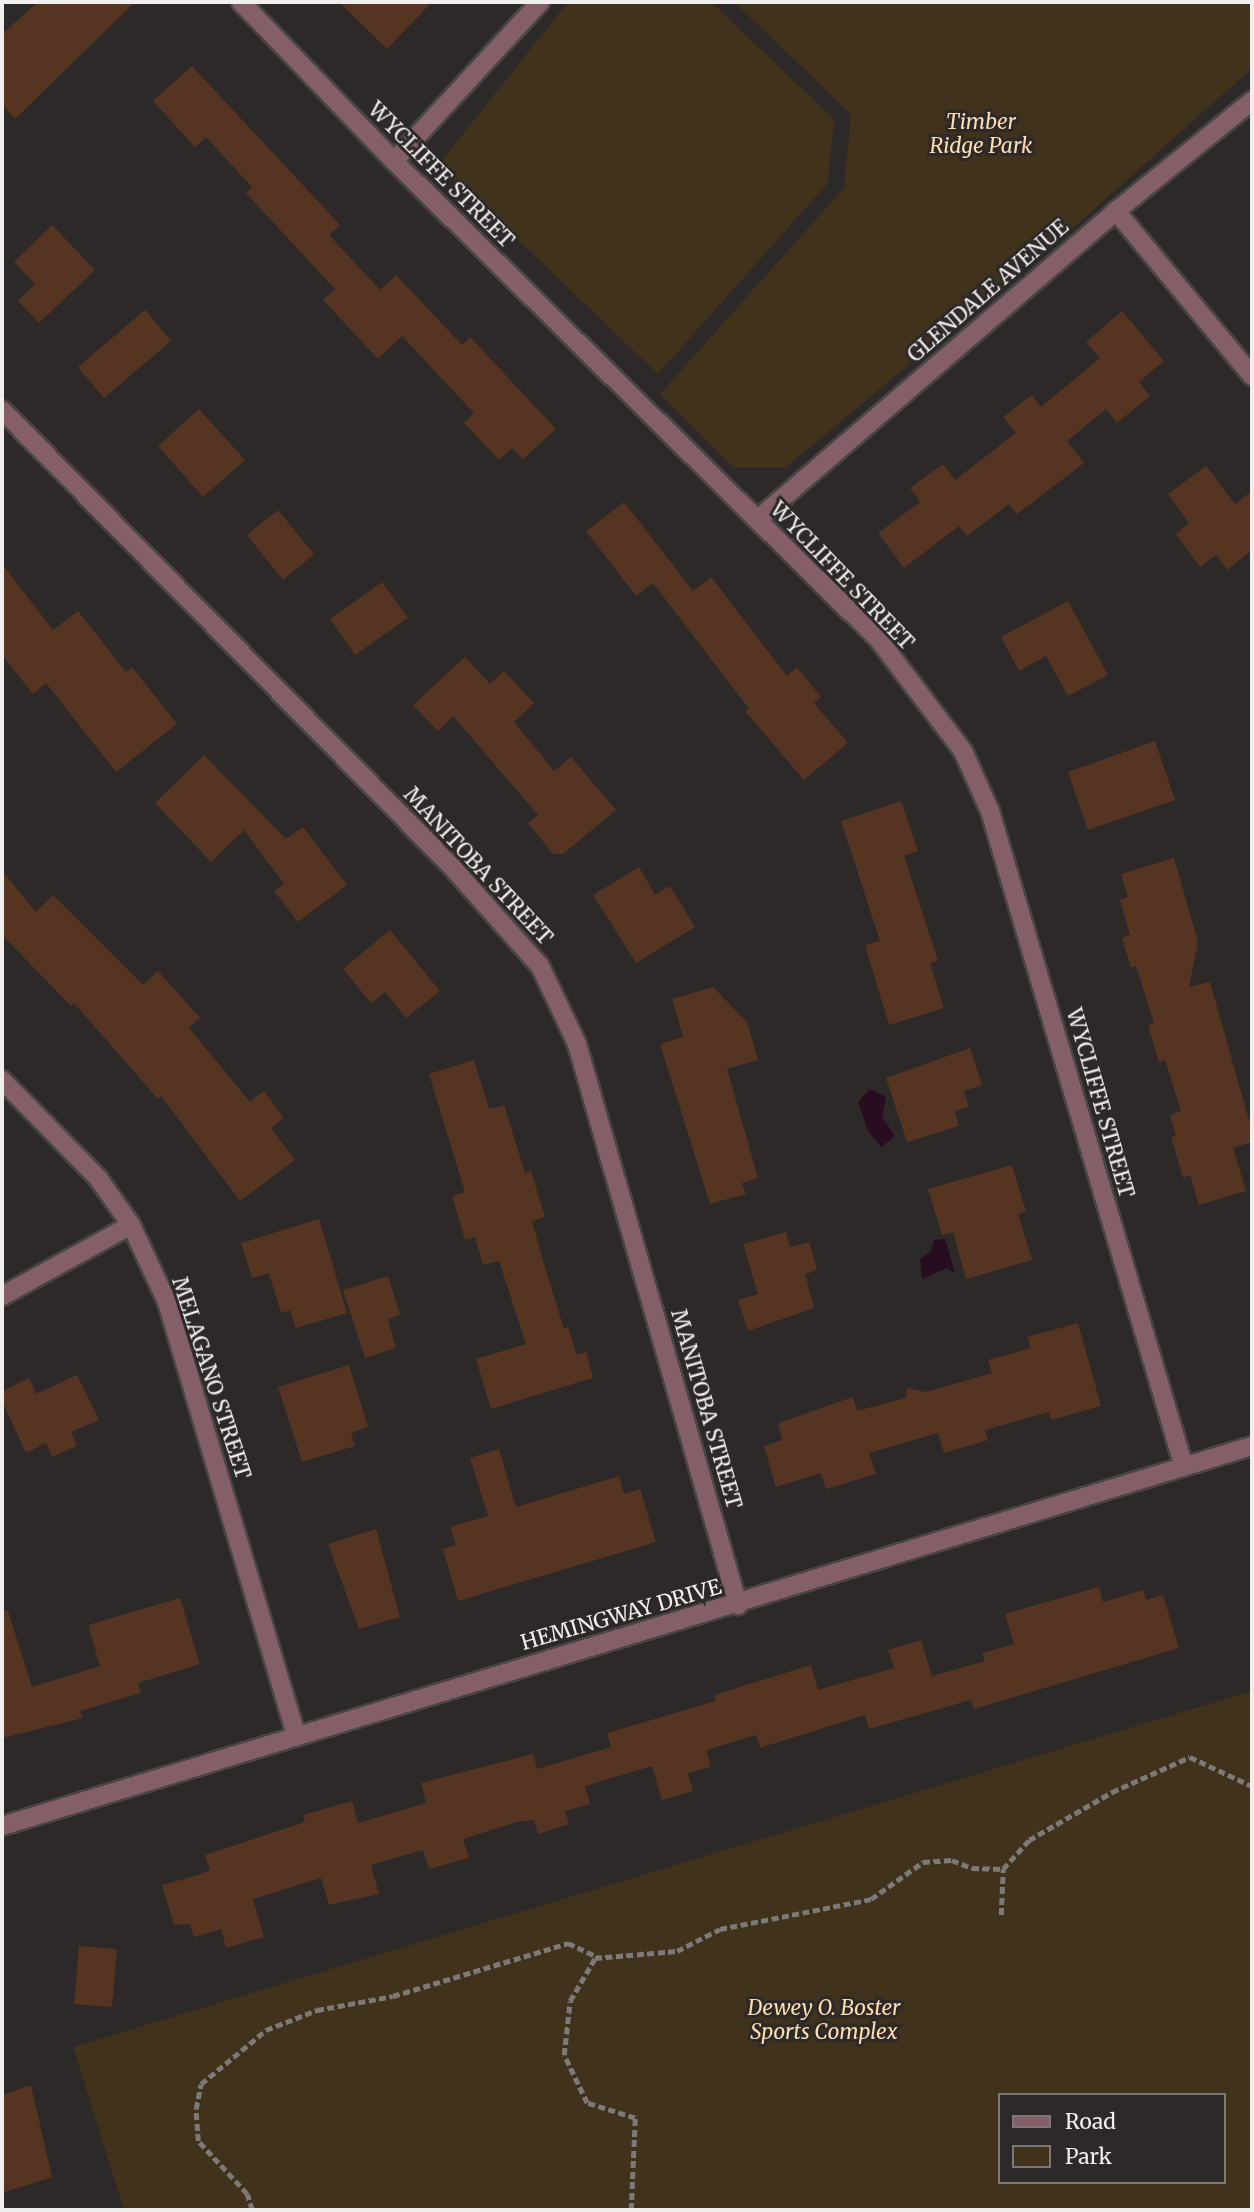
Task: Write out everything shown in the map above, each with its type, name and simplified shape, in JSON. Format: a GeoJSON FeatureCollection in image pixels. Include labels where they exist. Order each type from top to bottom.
{"type":"FeatureCollection","features":[{"type":"Feature","properties":{"kind":"street","name":"WYCLIFFE STREET"},"geometry":{"type":"LineString","coordinates":[[241,2],[394,161],[879,640],[962,751],[990,811],[1183,1464]]}},
{"type":"Feature","properties":{"kind":"street"},"geometry":{"type":"LineString","coordinates":[[394,161],[540,2]]}},
{"type":"Feature","properties":{"kind":"street","name":"GLENDALE AVENUE"},"geometry":{"type":"LineString","coordinates":[[757,520],[1116,211],[1252,101]]}},
{"type":"Feature","properties":{"kind":"street"},"geometry":{"type":"LineString","coordinates":[[1116,211],[1252,376]]}},
{"type":"Feature","properties":{"kind":"street","name":"MANITOBA STREET"},"geometry":{"type":"LineString","coordinates":[[2,410],[442,857],[540,966],[577,1044],[738,1605]]}},
{"type":"Feature","properties":{"kind":"street","name":"MELAGANO STREET"},"geometry":{"type":"LineString","coordinates":[[2,1080],[98,1178],[131,1225],[167,1302],[296,1734]]}},
{"type":"Feature","properties":{"kind":"street"},"geometry":{"type":"LineString","coordinates":[[2,1296],[131,1225]]}},
{"type":"Feature","properties":{"kind":"street","name":"HEMINGWAY DRIVE"},"geometry":{"type":"LineString","coordinates":[[2,1826],[296,1734],[738,1605],[1183,1464],[1252,1446]]}},
{"type":"Feature","properties":{"kind":"path"},"geometry":{"type":"LineString","coordinates":[[1001,1915],[1003,1869],[1028,1840],[1172,1761],[1190,1757],[1252,1786]]}},
{"type":"Feature","properties":{"kind":"path"},"geometry":{"type":"LineString","coordinates":[[252,2210],[247,2194],[198,2141],[196,2109],[201,2084],[266,2030],[317,2010],[393,1996],[568,1943],[599,1957],[677,1951],[720,1930],[871,1899],[923,1863],[952,1860],[972,1868],[1003,1869]]}},
{"type":"Feature","properties":{"kind":"path"},"geometry":{"type":"LineString","coordinates":[[599,1957],[570,2001],[564,2055],[587,2103],[635,2118],[631,2210]]}},
{"type":"Feature","properties":{"kind":"green space"},"geometry":{"type":"Polygon","coordinates":[[[568,2],[711,2],[834,119],[828,183],[658,374],[439,164],[568,2]]]}},
{"type":"Feature","properties":{"kind":"green space","name":"Timber Ridge Park"},"geometry":{"type":"Polygon","coordinates":[[[734,2],[1252,2],[1252,68],[1069,232],[786,467],[733,467],[660,394],[844,188],[851,114],[734,2]]]}},
{"type":"Feature","properties":{"kind":"green space","name":"Dewey O. Boster Sports Complex"},"geometry":{"type":"Polygon","coordinates":[[[1252,1691],[1252,2210],[124,2210],[73,2047],[1252,1691]]]}},
{"type":"Feature","properties":{"kind":"shaded area"},"geometry":{"type":"Polygon","coordinates":[[[870,1089],[886,1097],[882,1117],[895,1136],[881,1147],[868,1131],[858,1102],[870,1089]]]}},
{"type":"Feature","properties":{"kind":"shaded area"},"geometry":{"type":"Polygon","coordinates":[[[945,1239],[955,1273],[947,1268],[922,1279],[920,1259],[931,1251],[934,1240],[945,1239]]]}},
{"type":"Feature","properties":{"kind":"building"},"geometry":{"type":"Polygon","coordinates":[[[38,2],[135,2],[15,119],[2,104],[2,34],[38,2]]]}},
{"type":"Feature","properties":{"kind":"building"},"geometry":{"type":"Polygon","coordinates":[[[339,2],[432,2],[387,49],[339,2]]]}},
{"type":"Feature","properties":{"kind":"building"},"geometry":{"type":"Polygon","coordinates":[[[192,66],[340,225],[329,235],[380,290],[396,275],[462,345],[470,337],[556,429],[523,459],[512,448],[499,460],[464,423],[474,413],[402,336],[378,359],[323,300],[335,289],[246,193],[252,187],[206,137],[195,147],[153,101],[192,66]]]}},
{"type":"Feature","properties":{"kind":"building"},"geometry":{"type":"Polygon","coordinates":[[[52,225],[95,270],[39,323],[18,301],[35,284],[14,262],[52,225]]]}},
{"type":"Feature","properties":{"kind":"building"},"geometry":{"type":"Polygon","coordinates":[[[145,310],[171,341],[104,398],[78,367],[145,310]]]}},
{"type":"Feature","properties":{"kind":"building"},"geometry":{"type":"Polygon","coordinates":[[[1122,311],[1164,361],[1139,382],[1150,396],[1117,423],[1106,409],[1067,441],[1084,463],[1017,514],[1009,504],[967,536],[959,526],[904,568],[878,533],[920,502],[910,488],[943,464],[955,480],[1016,433],[1003,417],[1032,395],[1041,407],[1100,358],[1086,342],[1122,311]]]}},
{"type":"Feature","properties":{"kind":"building"},"geometry":{"type":"Polygon","coordinates":[[[199,409],[245,460],[203,497],[158,446],[199,409]]]}},
{"type":"Feature","properties":{"kind":"building"},"geometry":{"type":"Polygon","coordinates":[[[1206,466],[1235,504],[1252,491],[1252,550],[1227,570],[1216,555],[1200,567],[1176,534],[1189,523],[1168,494],[1206,466]]]}},
{"type":"Feature","properties":{"kind":"building"},"geometry":{"type":"Polygon","coordinates":[[[624,502],[693,591],[711,577],[787,676],[797,667],[821,697],[814,703],[848,743],[804,780],[746,712],[749,709],[653,583],[636,596],[586,531],[624,502]]]}},
{"type":"Feature","properties":{"kind":"building"},"geometry":{"type":"Polygon","coordinates":[[[278,510],[314,554],[283,580],[247,535],[278,510]]]}},
{"type":"Feature","properties":{"kind":"building"},"geometry":{"type":"Polygon","coordinates":[[[2,564],[53,630],[78,611],[126,672],[132,667],[177,724],[116,772],[46,683],[33,694],[2,655],[2,564]]]}},
{"type":"Feature","properties":{"kind":"building"},"geometry":{"type":"Polygon","coordinates":[[[382,582],[408,618],[355,655],[330,619],[382,582]]]}},
{"type":"Feature","properties":{"kind":"building"},"geometry":{"type":"Polygon","coordinates":[[[1068,601],[1108,675],[1068,696],[1046,656],[1019,671],[1001,637],[1068,601]]]}},
{"type":"Feature","properties":{"kind":"building"},"geometry":{"type":"Polygon","coordinates":[[[465,657],[490,684],[504,671],[534,703],[514,722],[554,771],[571,757],[616,810],[563,854],[553,854],[528,823],[538,815],[453,716],[438,731],[413,705],[465,657]]]}},
{"type":"Feature","properties":{"kind":"building"},"geometry":{"type":"Polygon","coordinates":[[[1155,741],[1175,800],[1088,830],[1068,772],[1155,741]]]}},
{"type":"Feature","properties":{"kind":"building"},"geometry":{"type":"Polygon","coordinates":[[[204,755],[286,839],[303,827],[347,885],[298,922],[274,891],[284,884],[244,830],[211,862],[155,803],[204,755]]]}},
{"type":"Feature","properties":{"kind":"building"},"geometry":{"type":"Polygon","coordinates":[[[901,801],[918,851],[904,856],[938,961],[930,963],[944,1008],[889,1025],[865,945],[880,941],[841,821],[901,801]]]}},
{"type":"Feature","properties":{"kind":"building"},"geometry":{"type":"Polygon","coordinates":[[[1174,858],[1198,942],[1189,987],[1210,982],[1252,1131],[1252,1142],[1233,1148],[1246,1191],[1199,1205],[1190,1175],[1183,1178],[1171,1137],[1176,1136],[1170,1115],[1181,1111],[1165,1060],[1159,1062],[1148,1025],[1154,1023],[1136,966],[1131,968],[1122,938],[1130,935],[1120,900],[1128,897],[1121,874],[1174,858]]]}},
{"type":"Feature","properties":{"kind":"building"},"geometry":{"type":"Polygon","coordinates":[[[639,867],[655,895],[670,886],[695,927],[636,963],[593,895],[639,867]]]}},
{"type":"Feature","properties":{"kind":"building"},"geometry":{"type":"Polygon","coordinates":[[[2,871],[36,912],[53,895],[143,985],[158,971],[200,1018],[189,1028],[250,1102],[264,1091],[284,1118],[271,1128],[295,1160],[240,1201],[161,1096],[158,1099],[74,1003],[71,1006],[2,935],[2,871]]]}},
{"type":"Feature","properties":{"kind":"building"},"geometry":{"type":"Polygon","coordinates":[[[390,930],[440,991],[406,1018],[385,992],[371,1003],[343,969],[390,930]]]}},
{"type":"Feature","properties":{"kind":"building"},"geometry":{"type":"Polygon","coordinates":[[[713,987],[747,1022],[758,1060],[727,1069],[758,1178],[742,1183],[746,1194],[710,1204],[660,1044],[683,1037],[672,999],[713,987]]]}},
{"type":"Feature","properties":{"kind":"building"},"geometry":{"type":"Polygon","coordinates":[[[970,1048],[982,1085],[964,1091],[969,1107],[955,1111],[959,1126],[907,1142],[886,1078],[970,1048]]]}},
{"type":"Feature","properties":{"kind":"building"},"geometry":{"type":"Polygon","coordinates":[[[474,1060],[489,1109],[504,1105],[525,1173],[531,1171],[545,1217],[532,1221],[544,1264],[564,1329],[568,1327],[577,1355],[586,1352],[593,1378],[491,1409],[476,1359],[526,1344],[499,1261],[483,1265],[475,1237],[465,1240],[452,1196],[465,1192],[429,1074],[474,1060]]]}},
{"type":"Feature","properties":{"kind":"building"},"geometry":{"type":"Polygon","coordinates":[[[1012,1165],[1026,1212],[1018,1214],[1032,1260],[966,1279],[953,1232],[942,1235],[928,1189],[1012,1165]]]}},
{"type":"Feature","properties":{"kind":"building"},"geometry":{"type":"Polygon","coordinates":[[[319,1219],[347,1313],[296,1328],[290,1310],[281,1313],[269,1273],[252,1278],[241,1243],[319,1219]]]}},
{"type":"Feature","properties":{"kind":"building"},"geometry":{"type":"Polygon","coordinates":[[[786,1232],[790,1247],[809,1242],[817,1270],[805,1274],[814,1308],[748,1331],[738,1300],[758,1294],[743,1244],[786,1232]]]}},
{"type":"Feature","properties":{"kind":"building"},"geometry":{"type":"Polygon","coordinates":[[[388,1276],[400,1315],[388,1319],[396,1348],[365,1358],[343,1290],[388,1276]]]}},
{"type":"Feature","properties":{"kind":"building"},"geometry":{"type":"Polygon","coordinates":[[[1078,1323],[1101,1406],[1051,1420],[1049,1412],[985,1430],[988,1440],[944,1453],[938,1433],[869,1453],[876,1474],[826,1489],[821,1473],[776,1487],[764,1446],[782,1440],[778,1423],[853,1397],[857,1411],[906,1398],[907,1388],[926,1392],[992,1373],[988,1360],[1031,1348],[1027,1337],[1078,1323]]]}},
{"type":"Feature","properties":{"kind":"building"},"geometry":{"type":"Polygon","coordinates":[[[349,1365],[368,1427],[351,1433],[355,1446],[302,1462],[278,1387],[349,1365]]]}},
{"type":"Feature","properties":{"kind":"building"},"geometry":{"type":"Polygon","coordinates":[[[77,1375],[99,1420],[71,1432],[77,1446],[52,1457],[46,1443],[26,1453],[2,1401],[2,1391],[29,1378],[36,1394],[77,1375]]]}},
{"type":"Feature","properties":{"kind":"building"},"geometry":{"type":"Polygon","coordinates":[[[499,1449],[516,1507],[619,1476],[624,1494],[640,1489],[656,1542],[458,1601],[443,1549],[456,1545],[450,1527],[488,1516],[470,1458],[499,1449]]]}},
{"type":"Feature","properties":{"kind":"building"},"geometry":{"type":"Polygon","coordinates":[[[376,1529],[400,1617],[359,1629],[328,1544],[376,1529]]]}},
{"type":"Feature","properties":{"kind":"building"},"geometry":{"type":"Polygon","coordinates":[[[1099,1587],[1103,1602],[1143,1590],[1146,1600],[1163,1595],[1179,1648],[974,1709],[971,1700],[869,1729],[865,1715],[760,1748],[756,1735],[706,1750],[711,1767],[688,1773],[693,1791],[662,1800],[652,1766],[585,1786],[590,1804],[565,1811],[569,1824],[538,1834],[534,1820],[517,1822],[463,1839],[469,1858],[429,1869],[423,1850],[371,1865],[379,1894],[329,1905],[321,1878],[253,1899],[264,1937],[226,1948],[221,1929],[194,1937],[190,1924],[174,1925],[162,1885],[210,1870],[205,1855],[305,1822],[303,1815],[352,1801],[358,1823],[426,1803],[421,1783],[533,1754],[537,1769],[611,1747],[607,1733],[716,1701],[714,1695],[811,1665],[818,1690],[894,1668],[888,1650],[921,1640],[932,1676],[985,1661],[982,1653],[1014,1644],[1005,1614],[1099,1587]]]}},
{"type":"Feature","properties":{"kind":"building"},"geometry":{"type":"Polygon","coordinates":[[[180,1598],[200,1664],[138,1683],[141,1693],[80,1711],[83,1718],[2,1738],[2,1611],[8,1611],[32,1687],[100,1666],[88,1625],[180,1598]]]}},
{"type":"Feature","properties":{"kind":"building"},"geometry":{"type":"Polygon","coordinates":[[[79,1946],[117,1949],[112,2007],[74,2004],[79,1946]]]}},
{"type":"Feature","properties":{"kind":"building"},"geometry":{"type":"Polygon","coordinates":[[[31,2085],[52,2177],[2,2193],[2,2095],[31,2085]]]}}]}
